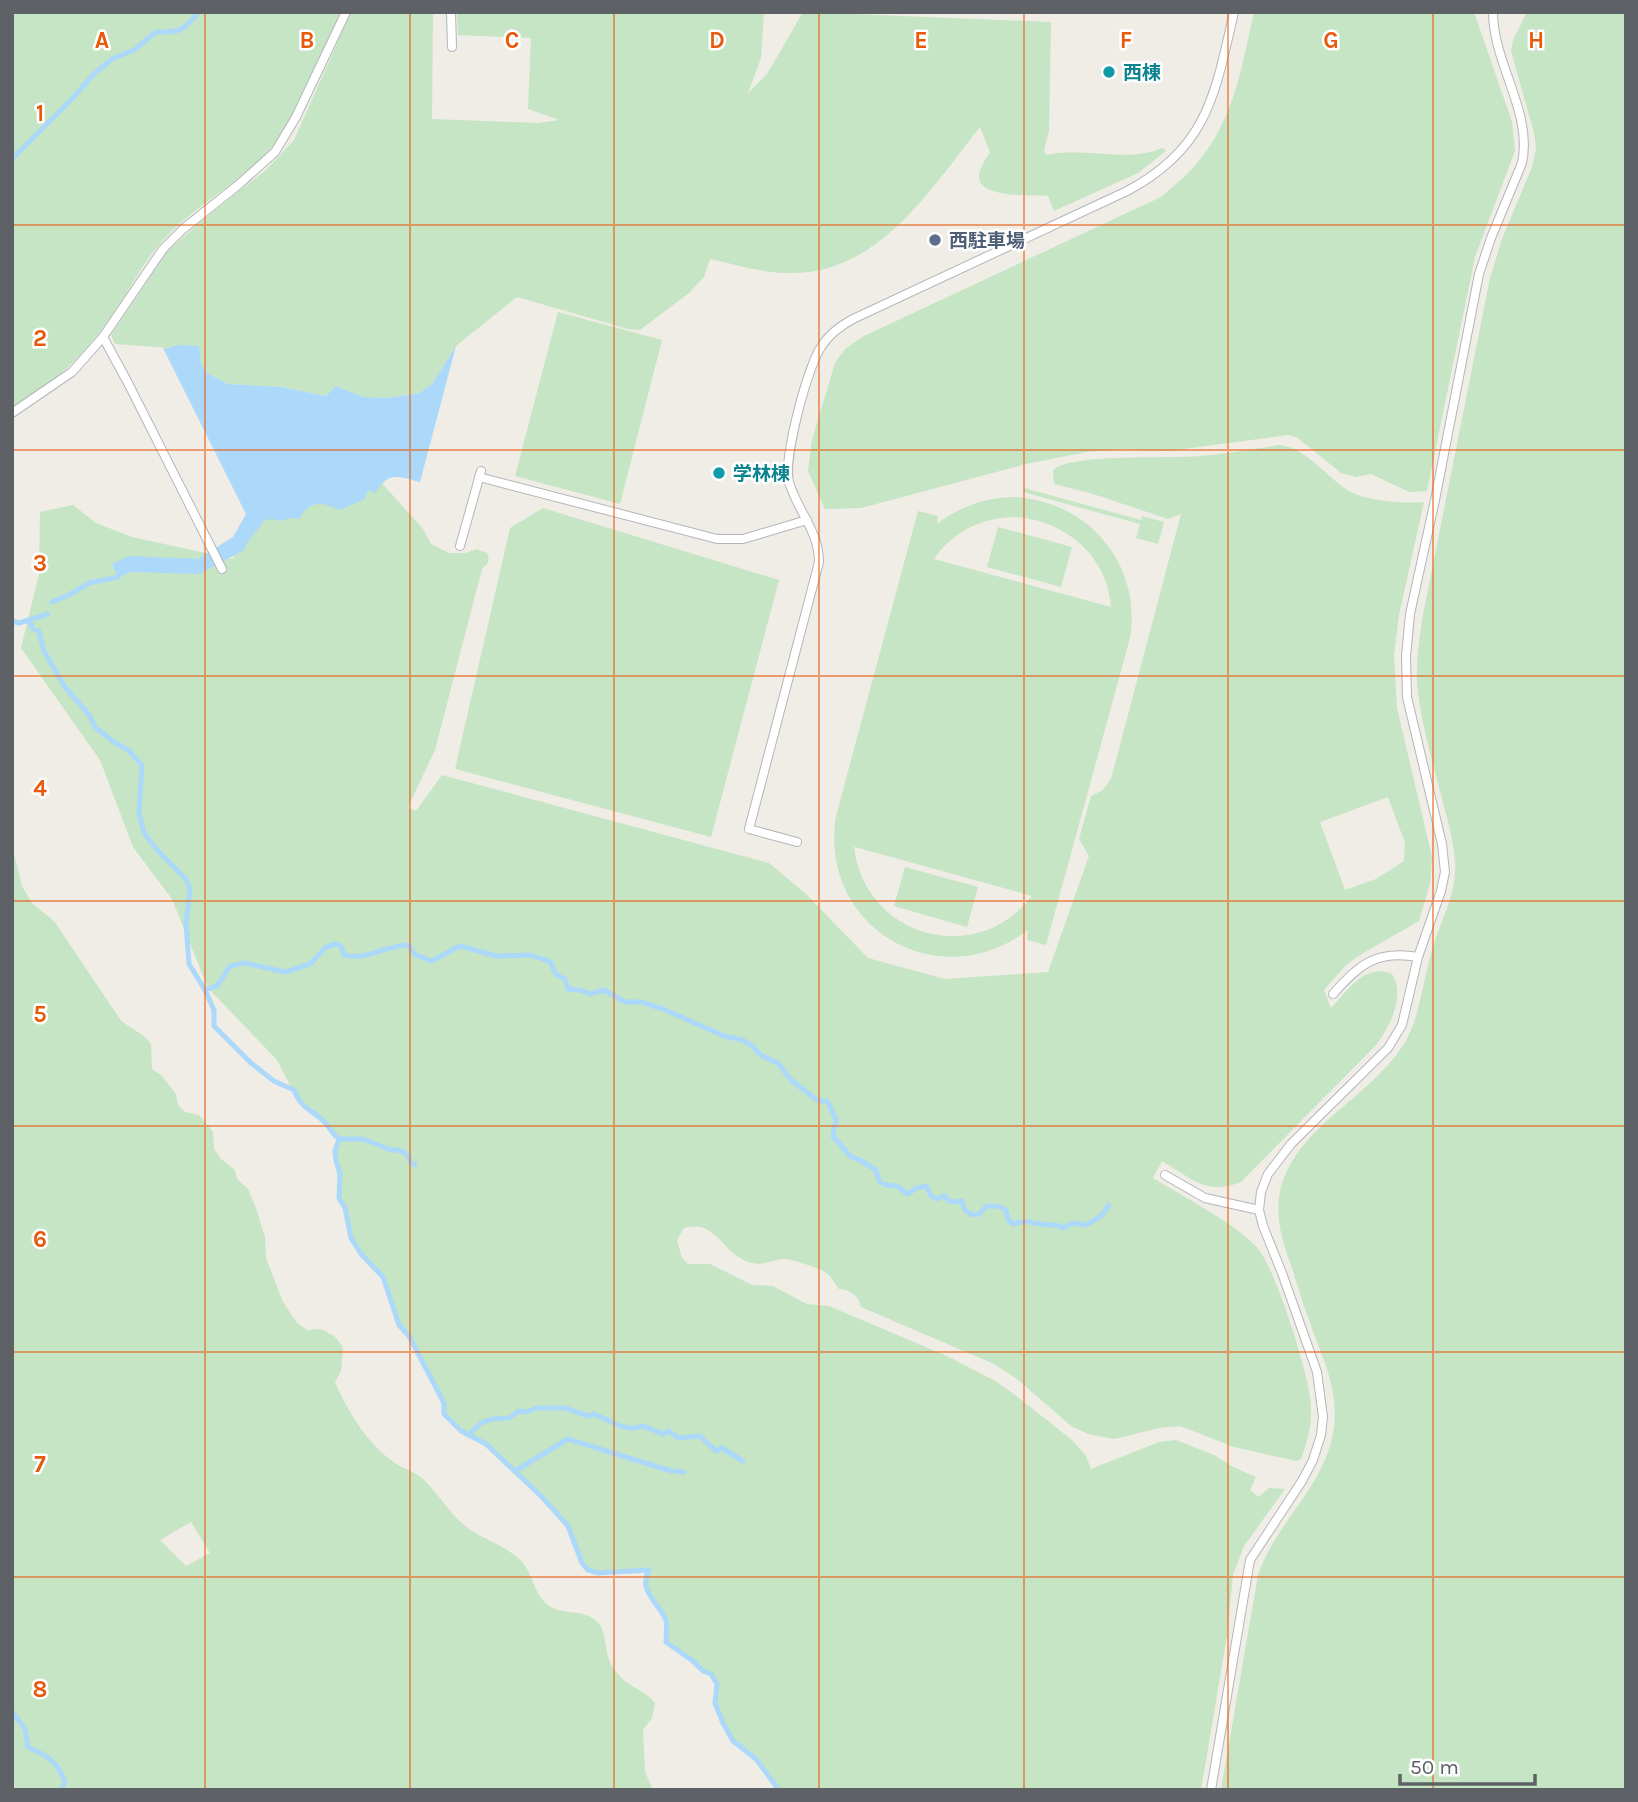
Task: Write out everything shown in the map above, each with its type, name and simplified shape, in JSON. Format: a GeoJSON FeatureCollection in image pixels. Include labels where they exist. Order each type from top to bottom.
{"type":"FeatureCollection","features":[{"type":"Feature","properties":{"kind":"lane"},"geometry":{"type":"LineString","coordinates":[[12,412],[66,377],[103,337],[163,249],[275,152],[296,117],[346,12]]}},
{"type":"Feature","properties":{"kind":"lane"},"geometry":{"type":"LineString","coordinates":[[452,12],[452,47]]}},
{"type":"Feature","properties":{"kind":"lane"},"geometry":{"type":"LineString","coordinates":[[797,842],[749,829],[817,571],[817,544],[789,483],[788,464],[817,354],[825,340],[853,318],[1153,177],[1177,156],[1203,120],[1215,92],[1234,12]]}},
{"type":"Feature","properties":{"kind":"lane"},"geometry":{"type":"LineString","coordinates":[[1210,1790],[1250,1560],[1313,1460],[1321,1435],[1323,1417],[1317,1372],[1259,1210],[1261,1192],[1279,1159],[1396,1037],[1405,1015],[1418,957],[1441,891],[1444,865],[1442,844],[1407,697],[1406,656],[1410,614],[1479,274],[1522,163],[1526,141],[1493,30],[1493,12]]}},
{"type":"Feature","properties":{"kind":"lane"},"geometry":{"type":"LineString","coordinates":[[103,337],[221,568]]}},
{"type":"Feature","properties":{"kind":"lane"},"geometry":{"type":"LineString","coordinates":[[460,546],[480,474],[718,539],[743,539],[807,520]]}},
{"type":"Feature","properties":{"kind":"lane"},"geometry":{"type":"LineString","coordinates":[[1333,993],[1354,971],[1374,959],[1401,954],[1418,957]]}},
{"type":"Feature","properties":{"kind":"lane"},"geometry":{"type":"LineString","coordinates":[[1165,1175],[1205,1198],[1259,1210]]}},
{"type":"Feature","properties":{"kind":"green space"},"geometry":{"type":"Polygon","coordinates":[[[12,12],[342,12],[306,91],[273,146],[246,172],[168,234],[95,339],[57,377],[12,407],[12,12]]]}},
{"type":"Feature","properties":{"kind":"green space"},"geometry":{"type":"Polygon","coordinates":[[[351,12],[433,12],[432,119],[538,123],[559,120],[528,109],[531,38],[458,35],[457,12],[764,12],[761,58],[748,93],[767,74],[803,12],[1051,22],[1049,131],[1044,150],[1046,155],[1120,155],[1163,148],[1166,151],[1138,173],[1054,211],[1048,196],[1007,194],[988,189],[981,184],[980,170],[990,152],[980,127],[943,175],[901,222],[878,242],[853,258],[825,269],[794,273],[762,271],[710,259],[704,277],[689,293],[640,330],[628,329],[517,297],[456,346],[432,384],[419,393],[386,398],[364,397],[336,386],[326,396],[282,387],[228,384],[207,373],[201,363],[176,345],[170,348],[115,344],[111,335],[166,253],[267,169],[294,140],[351,12]]]}},
{"type":"Feature","properties":{"kind":"green space"},"geometry":{"type":"Polygon","coordinates":[[[1254,12],[1474,12],[1512,122],[1515,151],[1475,257],[1427,491],[1409,492],[1371,474],[1356,477],[1341,473],[1298,438],[1288,435],[1168,451],[1121,449],[1087,452],[1026,464],[861,508],[825,509],[808,471],[812,440],[835,363],[845,349],[864,336],[1161,197],[1193,168],[1220,129],[1235,92],[1254,12]]]}},
{"type":"Feature","properties":{"kind":"green space"},"geometry":{"type":"Polygon","coordinates":[[[1527,12],[1626,12],[1626,1790],[1221,1790],[1258,1575],[1276,1538],[1321,1468],[1334,1427],[1331,1385],[1283,1240],[1278,1216],[1279,1198],[1287,1170],[1303,1147],[1387,1066],[1405,1043],[1416,1016],[1432,950],[1455,875],[1451,836],[1418,697],[1418,652],[1422,620],[1490,278],[1502,239],[1532,167],[1536,149],[1511,51],[1513,40],[1527,12]]]}},
{"type":"Feature","properties":{"kind":"green space"},"geometry":{"type":"Polygon","coordinates":[[[558,312],[662,340],[620,504],[515,476],[558,312]]]}},
{"type":"Feature","properties":{"kind":"green space"},"geometry":{"type":"Polygon","coordinates":[[[1280,445],[1299,451],[1356,494],[1386,501],[1424,502],[1399,615],[1394,656],[1397,708],[1432,857],[1430,884],[1419,921],[1346,965],[1324,990],[1331,1008],[1365,975],[1383,971],[1392,974],[1396,982],[1397,1001],[1387,1028],[1377,1044],[1241,1182],[1229,1186],[1209,1186],[1191,1179],[1162,1161],[1153,1178],[1238,1231],[1250,1240],[1266,1262],[1291,1326],[1309,1393],[1311,1420],[1301,1459],[1296,1461],[1234,1447],[1180,1426],[1114,1439],[1088,1434],[1071,1426],[1017,1379],[994,1364],[861,1307],[853,1294],[839,1289],[823,1271],[787,1259],[752,1263],[733,1253],[713,1233],[705,1229],[684,1228],[677,1240],[682,1258],[688,1264],[710,1264],[752,1285],[773,1286],[807,1304],[829,1306],[949,1357],[997,1382],[1072,1440],[1086,1456],[1091,1469],[1159,1442],[1176,1440],[1214,1455],[1256,1477],[1250,1490],[1258,1497],[1269,1488],[1285,1489],[1244,1546],[1233,1575],[1227,1636],[1201,1790],[779,1790],[756,1759],[733,1741],[715,1703],[717,1684],[711,1675],[666,1642],[666,1620],[650,1596],[646,1584],[649,1570],[598,1573],[588,1570],[582,1563],[568,1526],[542,1497],[486,1444],[461,1431],[444,1414],[444,1403],[409,1336],[399,1325],[383,1277],[361,1254],[351,1238],[345,1208],[339,1198],[340,1174],[335,1151],[339,1139],[327,1125],[298,1101],[277,1060],[208,988],[172,899],[133,847],[100,760],[21,648],[39,574],[40,512],[73,505],[96,523],[132,537],[233,559],[240,527],[371,471],[423,529],[431,544],[449,553],[465,553],[477,549],[487,553],[488,558],[482,569],[435,750],[408,807],[416,811],[442,775],[769,863],[805,893],[868,958],[945,979],[1048,972],[1089,856],[1079,839],[1091,796],[1103,790],[1111,779],[1181,514],[1168,519],[1054,484],[1053,470],[1080,461],[1200,456],[1280,445]],[[1388,797],[1320,822],[1345,890],[1376,879],[1404,861],[1405,843],[1388,797]]]}},
{"type":"Feature","properties":{"kind":"green space"},"geometry":{"type":"Polygon","coordinates":[[[1024,488],[1141,520],[1142,516],[1164,522],[1158,544],[1136,538],[1140,524],[1023,492],[1024,488]]]}},
{"type":"Feature","properties":{"kind":"green space"},"geometry":{"type":"Polygon","coordinates":[[[1017,497],[1043,502],[1067,511],[1088,525],[1105,542],[1119,563],[1128,586],[1132,611],[1130,638],[1046,945],[1027,940],[1028,930],[993,949],[958,957],[923,953],[892,941],[865,919],[846,891],[835,856],[836,816],[918,511],[938,516],[937,524],[955,512],[975,504],[1017,497]],[[1017,517],[981,523],[960,533],[934,559],[1111,607],[1102,572],[1081,544],[1052,526],[1017,517]],[[855,847],[863,878],[879,903],[901,921],[926,933],[954,936],[983,932],[1009,918],[1032,896],[855,847]]]}},
{"type":"Feature","properties":{"kind":"green space"},"geometry":{"type":"Polygon","coordinates":[[[543,508],[779,580],[711,837],[455,769],[510,528],[543,508]]]}},
{"type":"Feature","properties":{"kind":"green space"},"geometry":{"type":"Polygon","coordinates":[[[998,527],[1072,547],[1061,587],[987,567],[998,527]]]}},
{"type":"Feature","properties":{"kind":"green space"},"geometry":{"type":"Polygon","coordinates":[[[12,846],[22,886],[32,903],[54,921],[122,1022],[144,1036],[151,1044],[152,1069],[162,1076],[176,1094],[178,1105],[185,1112],[199,1115],[213,1132],[214,1149],[221,1159],[235,1170],[237,1179],[248,1189],[265,1237],[266,1258],[283,1302],[297,1323],[307,1330],[321,1329],[334,1336],[343,1347],[341,1371],[335,1382],[360,1427],[385,1456],[423,1479],[465,1526],[519,1559],[545,1603],[557,1610],[583,1614],[595,1620],[602,1628],[609,1658],[615,1670],[655,1703],[652,1718],[643,1730],[645,1772],[653,1790],[12,1790],[12,846]],[[191,1522],[160,1540],[186,1566],[210,1553],[191,1522]]]}},
{"type":"Feature","properties":{"kind":"green space"},"geometry":{"type":"Polygon","coordinates":[[[905,867],[978,887],[967,927],[894,906],[905,867]]]}},
{"type":"Feature","properties":{"kind":"water"},"geometry":{"type":"Polygon","coordinates":[[[176,345],[199,346],[201,363],[207,373],[228,384],[282,387],[326,396],[336,386],[364,397],[386,398],[419,393],[432,384],[456,346],[420,482],[406,478],[389,478],[375,493],[368,490],[365,499],[340,510],[317,504],[308,508],[299,519],[264,520],[244,550],[199,574],[132,572],[118,577],[112,564],[128,556],[198,559],[233,537],[246,514],[163,348],[176,345]]]}},
{"type":"Feature","properties":{"kind":"waterway"},"geometry":{"type":"LineString","coordinates":[[12,159],[94,74],[112,59],[134,50],[156,32],[180,29],[199,12]]}},
{"type":"Feature","properties":{"kind":"waterway"},"geometry":{"type":"LineString","coordinates":[[52,602],[89,583],[118,577]]}},
{"type":"Feature","properties":{"kind":"waterway"},"geometry":{"type":"LineString","coordinates":[[12,621],[19,623],[48,614]]}},
{"type":"Feature","properties":{"kind":"waterway"},"geometry":{"type":"LineString","coordinates":[[29,620],[33,629],[39,631],[44,651],[65,687],[90,716],[95,727],[128,750],[142,765],[139,813],[144,833],[186,879],[190,890],[186,923],[189,964],[214,1010],[214,1026],[251,1063],[274,1081],[294,1090],[301,1102],[323,1120],[339,1139],[335,1151],[340,1174],[339,1198],[345,1208],[351,1238],[361,1254],[383,1277],[399,1325],[409,1336],[444,1403],[444,1414],[461,1431],[486,1444],[542,1497],[568,1526],[582,1563],[588,1570],[598,1573],[649,1570],[646,1577],[647,1590],[666,1620],[666,1642],[703,1671],[711,1674],[717,1684],[715,1703],[733,1741],[756,1759],[779,1790]]}},
{"type":"Feature","properties":{"kind":"waterway"},"geometry":{"type":"LineString","coordinates":[[205,990],[217,986],[230,966],[245,963],[285,972],[310,964],[326,947],[336,944],[341,946],[344,955],[353,956],[409,945],[414,954],[431,961],[460,946],[496,956],[530,955],[551,962],[555,973],[565,979],[568,989],[590,994],[604,990],[625,1002],[641,1002],[663,1009],[724,1036],[743,1040],[762,1056],[778,1063],[791,1080],[817,1100],[828,1102],[836,1120],[833,1136],[851,1157],[876,1170],[879,1181],[885,1185],[897,1186],[907,1194],[926,1186],[932,1197],[938,1199],[944,1196],[951,1202],[962,1201],[965,1210],[972,1215],[979,1214],[987,1206],[997,1206],[1006,1210],[1008,1219],[1013,1224],[1025,1222],[1064,1228],[1072,1223],[1087,1225],[1102,1215],[1109,1205]]}},
{"type":"Feature","properties":{"kind":"waterway"},"geometry":{"type":"LineString","coordinates":[[339,1139],[363,1139],[391,1150],[399,1150],[408,1155],[410,1162],[415,1165]]}},
{"type":"Feature","properties":{"kind":"waterway"},"geometry":{"type":"LineString","coordinates":[[468,1435],[481,1423],[509,1418],[519,1411],[566,1408],[587,1416],[594,1414],[624,1427],[643,1426],[663,1434],[669,1431],[678,1438],[700,1436],[716,1451],[722,1448],[743,1461]]}},
{"type":"Feature","properties":{"kind":"waterway"},"geometry":{"type":"LineString","coordinates":[[515,1471],[568,1439],[671,1471],[684,1472]]}},
{"type":"Feature","properties":{"kind":"waterway"},"geometry":{"type":"LineString","coordinates":[[12,1711],[25,1729],[28,1747],[47,1757],[58,1768],[65,1781],[62,1790]]}},
{"type":"Feature","properties":{"kind":"place","name":"西棟"},"geometry":{"type":"Point","coordinates":[1109,72]}},
{"type":"Feature","properties":{"kind":"place","name":"西駐車場"},"geometry":{"type":"Point","coordinates":[935,240]}},
{"type":"Feature","properties":{"kind":"place","name":"学林棟"},"geometry":{"type":"Point","coordinates":[719,473]}}]}
